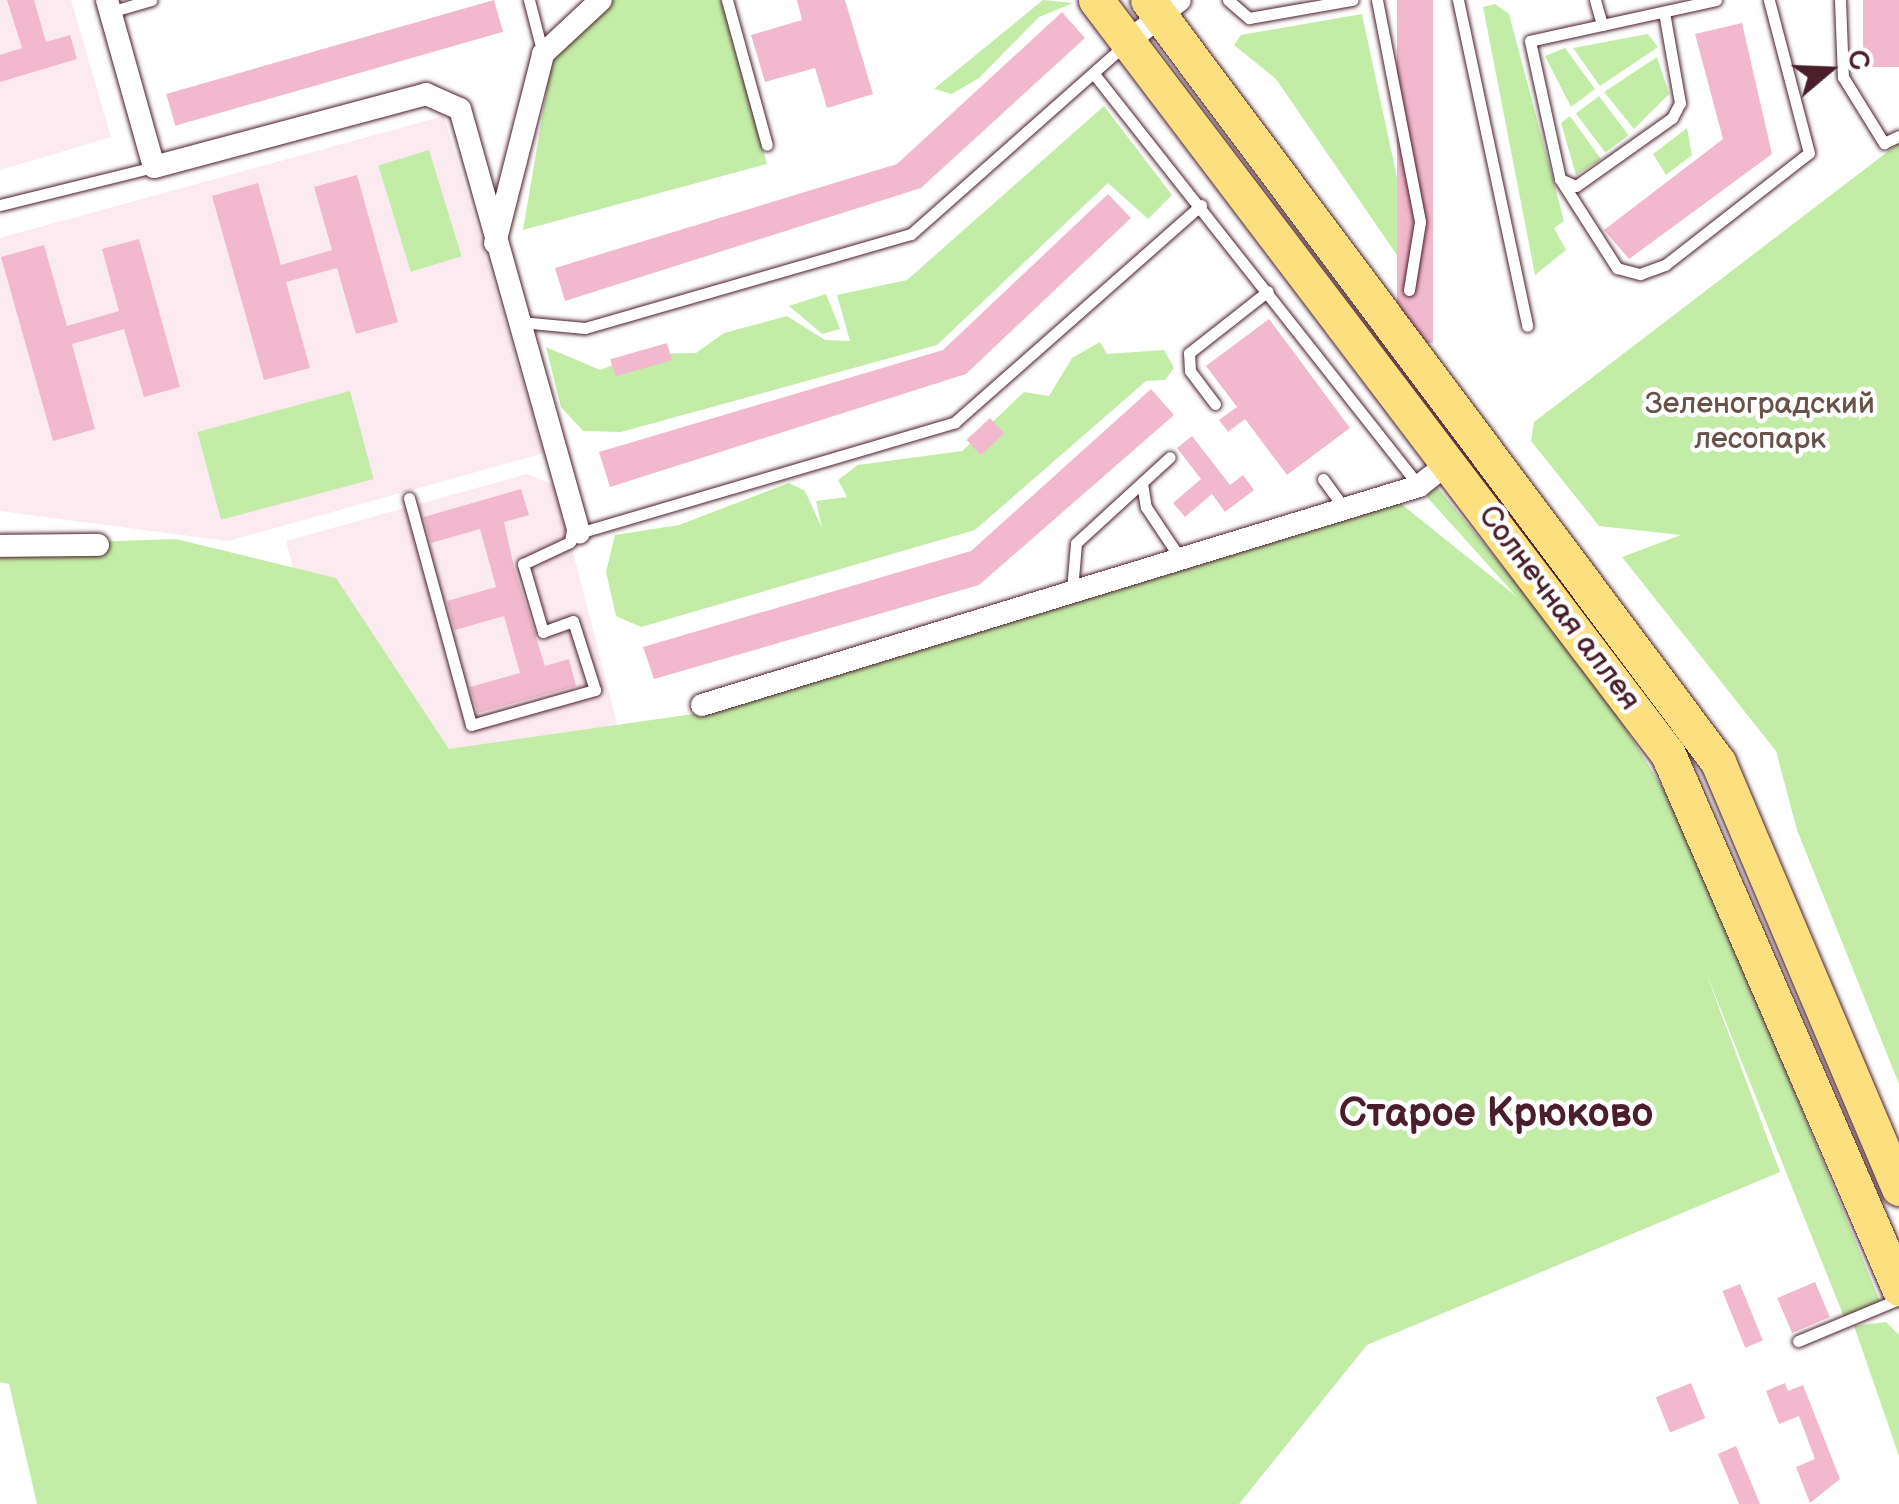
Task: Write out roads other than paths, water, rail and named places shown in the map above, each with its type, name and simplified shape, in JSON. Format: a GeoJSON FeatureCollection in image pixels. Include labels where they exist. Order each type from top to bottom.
{"type":"FeatureCollection","features":[{"type":"Feature","properties":{"kind":"main road","name":"Солнечная аллея"},"geometry":{"type":"LineString","coordinates":[[1096,0],[1668,754],[1899,1288]]}},
{"type":"Feature","properties":{"kind":"main road","name":"Солнечная аллея"},"geometry":{"type":"LineString","coordinates":[[1162,5],[1718,762],[1899,1188]]}},
{"type":"Feature","properties":{"kind":"street"},"geometry":{"type":"LineString","coordinates":[[493,251],[542,54],[602,0]]}},
{"type":"Feature","properties":{"kind":"street"},"geometry":{"type":"LineString","coordinates":[[1128,41],[1162,5]]}},
{"type":"Feature","properties":{"kind":"street"},"geometry":{"type":"LineString","coordinates":[[108,6],[154,168],[426,94],[447,96],[460,108],[493,251],[577,524]]}},
{"type":"Feature","properties":{"kind":"street"},"geometry":{"type":"LineString","coordinates":[[702,705],[1419,486],[1450,462]]}},
{"type":"Feature","properties":{"kind":"street"},"geometry":{"type":"LineString","coordinates":[[0,546],[98,545]]}},
{"type":"Feature","properties":{"kind":"lane"},"geometry":{"type":"LineString","coordinates":[[108,6],[150,0]]}},
{"type":"Feature","properties":{"kind":"lane"},"geometry":{"type":"LineString","coordinates":[[528,0],[542,54]]}},
{"type":"Feature","properties":{"kind":"lane"},"geometry":{"type":"LineString","coordinates":[[727,0],[767,145]]}},
{"type":"Feature","properties":{"kind":"lane"},"geometry":{"type":"LineString","coordinates":[[1228,0],[1249,18],[1352,0]]}},
{"type":"Feature","properties":{"kind":"lane"},"geometry":{"type":"LineString","coordinates":[[1377,0],[1420,222],[1409,290]]}},
{"type":"Feature","properties":{"kind":"lane"},"geometry":{"type":"LineString","coordinates":[[1458,0],[1527,326]]}},
{"type":"Feature","properties":{"kind":"lane"},"geometry":{"type":"LineString","coordinates":[[1595,0],[1602,25]]}},
{"type":"Feature","properties":{"kind":"lane"},"geometry":{"type":"LineString","coordinates":[[1716,0],[1530,41],[1560,179],[1617,268],[1640,274],[1808,153],[1769,0]]}},
{"type":"Feature","properties":{"kind":"lane"},"geometry":{"type":"LineString","coordinates":[[1840,0],[1843,78],[1884,143],[1899,136]]}},
{"type":"Feature","properties":{"kind":"lane"},"geometry":{"type":"LineString","coordinates":[[1560,179],[1576,186],[1680,103],[1664,12]]}},
{"type":"Feature","properties":{"kind":"lane"},"geometry":{"type":"LineString","coordinates":[[514,321],[586,328],[911,234],[1128,41]]}},
{"type":"Feature","properties":{"kind":"lane"},"geometry":{"type":"LineString","coordinates":[[1094,74],[1201,204],[1419,486]]}},
{"type":"Feature","properties":{"kind":"lane"},"geometry":{"type":"LineString","coordinates":[[0,205],[154,168]]}},
{"type":"Feature","properties":{"kind":"lane"},"geometry":{"type":"LineString","coordinates":[[409,498],[471,725],[594,690],[574,621],[543,632],[523,564],[570,542],[577,524],[955,422],[1201,204]]}},
{"type":"Feature","properties":{"kind":"lane"},"geometry":{"type":"LineString","coordinates":[[1215,404],[1190,371],[1189,353],[1268,291]]}},
{"type":"Feature","properties":{"kind":"lane"},"geometry":{"type":"LineString","coordinates":[[1072,590],[1076,543],[1170,457]]}},
{"type":"Feature","properties":{"kind":"lane"},"geometry":{"type":"LineString","coordinates":[[1322,479],[1344,508]]}},
{"type":"Feature","properties":{"kind":"lane"},"geometry":{"type":"LineString","coordinates":[[1142,483],[1146,507],[1180,558]]}},
{"type":"Feature","properties":{"kind":"lane"},"geometry":{"type":"LineString","coordinates":[[1798,1340],[1899,1299]]}},
{"type":"Feature","properties":{"kind":"district","name":"Старое Крюково"},"geometry":{"type":"Point","coordinates":[1496,1114]}},
{"type":"Feature","properties":{"kind":"park label","name":"Зеленоградский лесопарк"},"geometry":{"type":"Point","coordinates":[1760,421]}}]}
